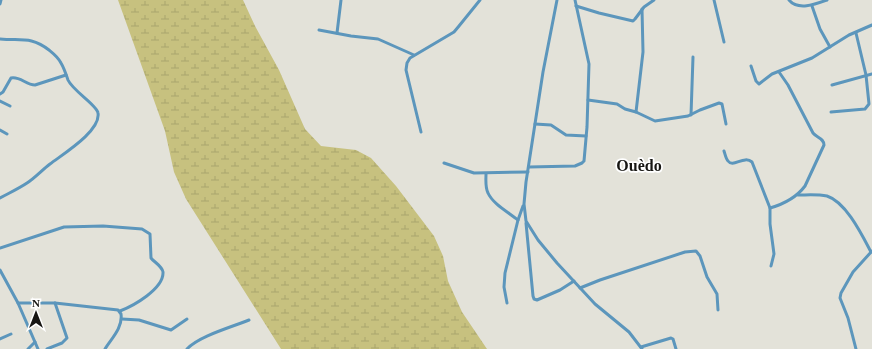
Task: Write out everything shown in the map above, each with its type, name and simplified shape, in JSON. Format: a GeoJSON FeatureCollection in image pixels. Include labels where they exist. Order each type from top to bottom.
{"type":"FeatureCollection","features":[{"type":"Feature","properties":{"kind":"street"},"geometry":{"type":"LineString","coordinates":[[0,4],[1,0]]}},
{"type":"Feature","properties":{"kind":"street"},"geometry":{"type":"LineString","coordinates":[[336,33],[341,0]]}},
{"type":"Feature","properties":{"kind":"street"},"geometry":{"type":"LineString","coordinates":[[421,132],[406,70],[407,63],[414,55],[454,32],[480,0]]}},
{"type":"Feature","properties":{"kind":"street"},"geometry":{"type":"LineString","coordinates":[[507,303],[504,287],[505,273],[518,220],[524,204],[543,72],[557,0]]}},
{"type":"Feature","properties":{"kind":"street"},"geometry":{"type":"LineString","coordinates":[[529,167],[575,166],[584,161],[590,64],[574,0]]}},
{"type":"Feature","properties":{"kind":"street"},"geometry":{"type":"LineString","coordinates":[[576,6],[632,21],[642,9],[654,0]]}},
{"type":"Feature","properties":{"kind":"street"},"geometry":{"type":"LineString","coordinates":[[714,0],[724,42]]}},
{"type":"Feature","properties":{"kind":"street"},"geometry":{"type":"LineString","coordinates":[[789,0],[794,4],[812,6],[827,0]]}},
{"type":"Feature","properties":{"kind":"street"},"geometry":{"type":"LineString","coordinates":[[812,6],[820,29],[830,47]]}},
{"type":"Feature","properties":{"kind":"street"},"geometry":{"type":"LineString","coordinates":[[636,112],[643,52],[642,9]]}},
{"type":"Feature","properties":{"kind":"street"},"geometry":{"type":"LineString","coordinates":[[752,66],[758,83],[762,83],[772,74],[812,58],[849,35],[872,25]]}},
{"type":"Feature","properties":{"kind":"street"},"geometry":{"type":"LineString","coordinates":[[319,30],[378,39],[414,55]]}},
{"type":"Feature","properties":{"kind":"street"},"geometry":{"type":"LineString","coordinates":[[831,112],[865,109],[869,104],[866,75],[856,32]]}},
{"type":"Feature","properties":{"kind":"street"},"geometry":{"type":"LineString","coordinates":[[0,39],[29,40],[37,42],[56,56],[62,64],[68,80],[75,90],[95,107],[98,112],[98,119],[91,132],[27,183],[0,198]]}},
{"type":"Feature","properties":{"kind":"street"},"geometry":{"type":"LineString","coordinates":[[691,115],[693,57]]}},
{"type":"Feature","properties":{"kind":"street"},"geometry":{"type":"LineString","coordinates":[[770,208],[798,195],[805,186],[824,145],[824,142],[813,133],[788,85],[779,72]]}},
{"type":"Feature","properties":{"kind":"street"},"geometry":{"type":"LineString","coordinates":[[832,85],[872,74]]}},
{"type":"Feature","properties":{"kind":"street"},"geometry":{"type":"LineString","coordinates":[[0,94],[3,92],[11,78],[19,78],[30,85],[35,85],[66,75]]}},
{"type":"Feature","properties":{"kind":"street"},"geometry":{"type":"LineString","coordinates":[[588,100],[617,104],[625,109],[636,112],[655,121],[691,115],[719,103],[722,104],[726,124]]}},
{"type":"Feature","properties":{"kind":"street"},"geometry":{"type":"LineString","coordinates":[[0,101],[10,106]]}},
{"type":"Feature","properties":{"kind":"street"},"geometry":{"type":"LineString","coordinates":[[535,124],[551,125],[566,135],[586,136]]}},
{"type":"Feature","properties":{"kind":"street"},"geometry":{"type":"LineString","coordinates":[[0,130],[7,134]]}},
{"type":"Feature","properties":{"kind":"street"},"geometry":{"type":"LineString","coordinates":[[724,151],[730,163],[733,164],[748,159],[752,162],[770,208],[770,224],[774,254],[771,266]]}},
{"type":"Feature","properties":{"kind":"street"},"geometry":{"type":"LineString","coordinates":[[444,163],[474,173],[486,174],[528,172]]}},
{"type":"Feature","properties":{"kind":"street"},"geometry":{"type":"LineString","coordinates":[[486,174],[486,186],[492,199],[518,220]]}},
{"type":"Feature","properties":{"kind":"street"},"geometry":{"type":"LineString","coordinates":[[798,195],[818,195],[828,197],[836,202],[845,210],[856,225],[871,252],[853,272],[840,293],[840,298],[848,318],[856,349]]}},
{"type":"Feature","properties":{"kind":"street"},"geometry":{"type":"LineString","coordinates":[[524,204],[534,299],[541,298],[560,290],[574,281]]}},
{"type":"Feature","properties":{"kind":"street"},"geometry":{"type":"LineString","coordinates":[[526,221],[538,240],[580,288],[595,304],[629,332],[642,348],[669,338],[673,339],[676,349]]}},
{"type":"Feature","properties":{"kind":"street"},"geometry":{"type":"LineString","coordinates":[[0,248],[64,227],[103,226],[142,229],[150,234],[151,258],[162,270],[162,276],[155,288],[133,306],[120,311],[112,308],[55,303],[18,303]]}},
{"type":"Feature","properties":{"kind":"street"},"geometry":{"type":"LineString","coordinates":[[580,288],[685,252],[696,251],[700,256],[707,277],[717,294],[718,310]]}},
{"type":"Feature","properties":{"kind":"street"},"geometry":{"type":"LineString","coordinates":[[0,270],[18,303],[38,349]]}},
{"type":"Feature","properties":{"kind":"street"},"geometry":{"type":"LineString","coordinates":[[46,349],[62,343],[67,338],[55,303]]}},
{"type":"Feature","properties":{"kind":"street"},"geometry":{"type":"LineString","coordinates":[[105,349],[122,319],[120,311]]}},
{"type":"Feature","properties":{"kind":"street"},"geometry":{"type":"LineString","coordinates":[[122,319],[139,320],[171,330],[187,319]]}},
{"type":"Feature","properties":{"kind":"street"},"geometry":{"type":"LineString","coordinates":[[187,349],[200,339],[249,320]]}},
{"type":"Feature","properties":{"kind":"street"},"geometry":{"type":"LineString","coordinates":[[0,339],[11,334]]}},
{"type":"Feature","properties":{"kind":"street"},"geometry":{"type":"LineString","coordinates":[[28,349],[35,342]]}},
{"type":"Feature","properties":{"kind":"green space"},"geometry":{"type":"Polygon","coordinates":[[[118,0],[243,0],[255,26],[279,70],[305,129],[321,146],[356,150],[371,158],[396,186],[434,236],[443,256],[448,281],[462,312],[487,349],[281,349],[186,199],[174,172],[165,131],[118,0]]]}},
{"type":"Feature","properties":{"kind":"district","name":"Ouèdo"},"geometry":{"type":"Point","coordinates":[639,165]}}]}
